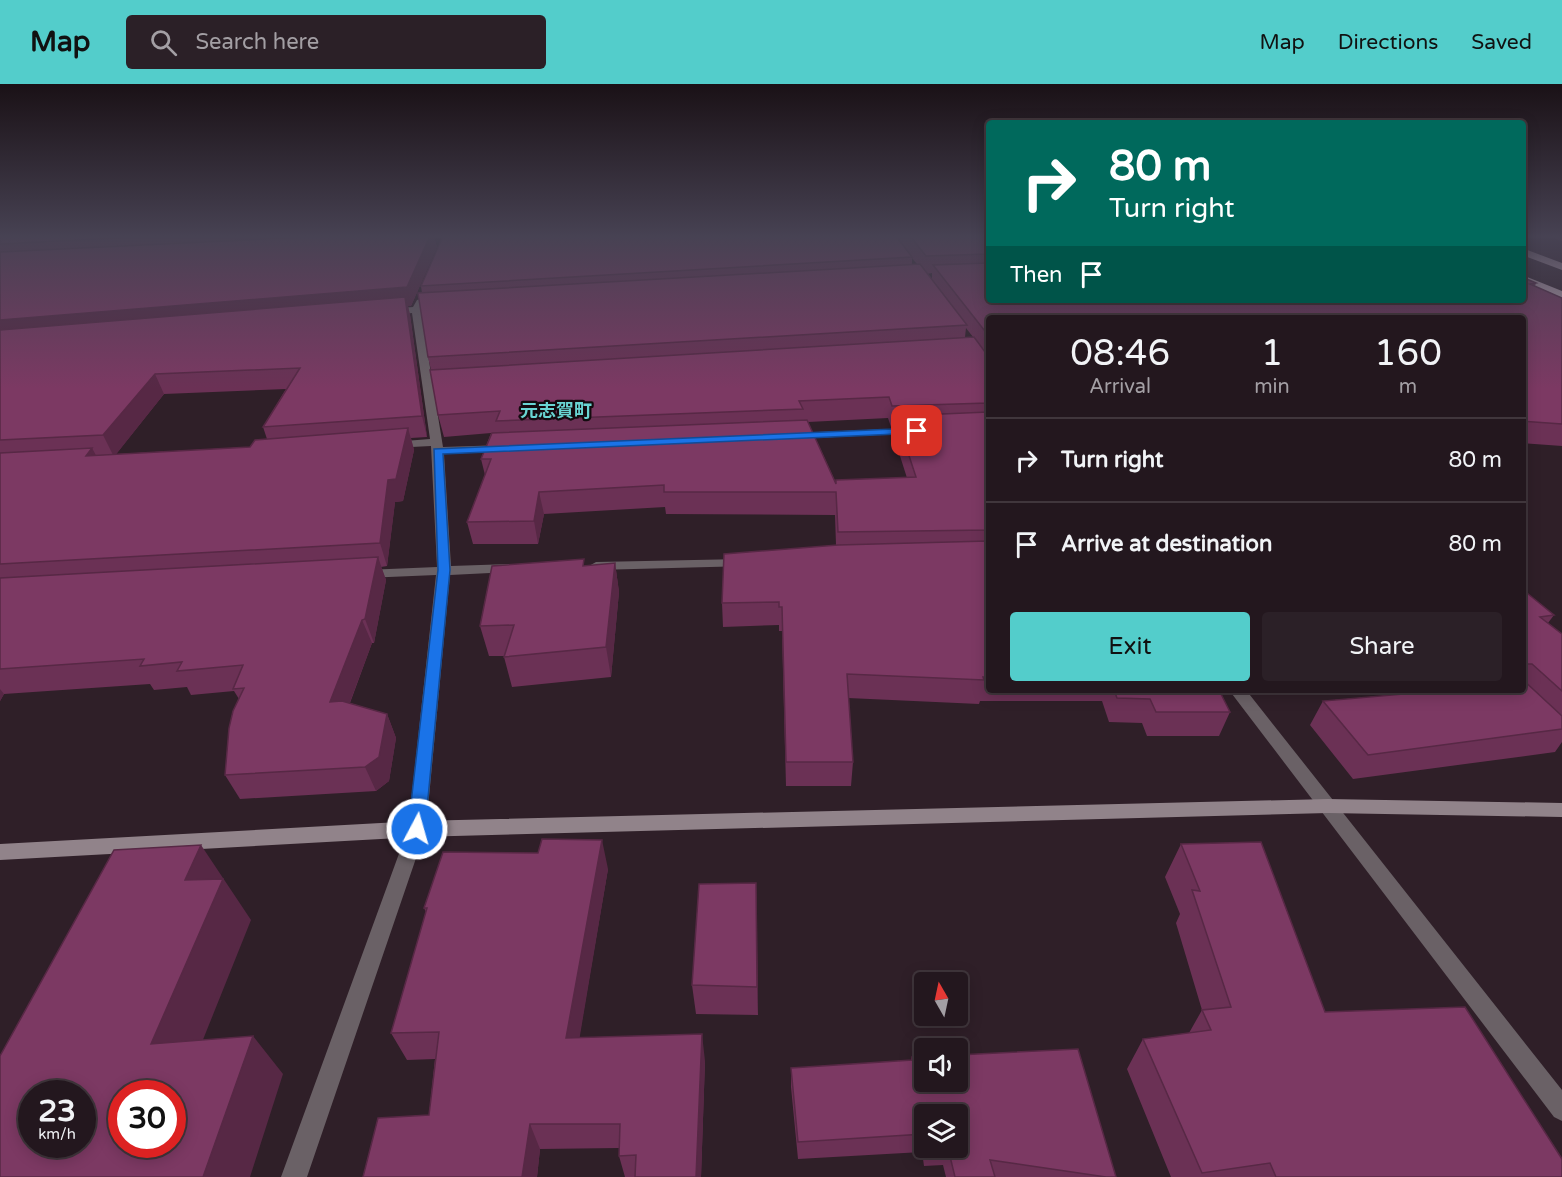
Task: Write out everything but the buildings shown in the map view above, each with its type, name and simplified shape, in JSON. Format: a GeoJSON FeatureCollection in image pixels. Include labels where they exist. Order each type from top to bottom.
{"type":"FeatureCollection","features":[{"type":"Feature","properties":{"kind":"highway"},"geometry":{"type":"LineString","coordinates":[[1542,287],[1562,296]]}},
{"type":"Feature","properties":{"kind":"street"},"geometry":{"type":"LineString","coordinates":[[294,1177],[417,829],[444,570],[434,384],[416,310],[425,290]]}},
{"type":"Feature","properties":{"kind":"street"},"geometry":{"type":"LineString","coordinates":[[381,313],[452,308]]}},
{"type":"Feature","properties":{"kind":"street"},"geometry":{"type":"LineString","coordinates":[[785,436],[929,430]]}},
{"type":"Feature","properties":{"kind":"street"},"geometry":{"type":"LineString","coordinates":[[378,446],[522,448]]}},
{"type":"Feature","properties":{"kind":"street"},"geometry":{"type":"LineString","coordinates":[[586,567],[752,563]]}},
{"type":"Feature","properties":{"kind":"street"},"geometry":{"type":"LineString","coordinates":[[351,575],[527,568]]}},
{"type":"Feature","properties":{"kind":"street"},"geometry":{"type":"LineString","coordinates":[[1239,693],[1562,1109]]}},
{"type":"Feature","properties":{"kind":"street"},"geometry":{"type":"LineString","coordinates":[[0,852],[417,829],[1328,806],[1562,810]]}},
{"type":"Feature","properties":{"kind":"district","name":"元志賀町"},"geometry":{"type":"Point","coordinates":[556,411]}},
{"type":"Feature","properties":{"kind":"route"},"geometry":{"type":"LineString","coordinates":[[417,829],[444,570],[438,451],[917,431]]}}]}
